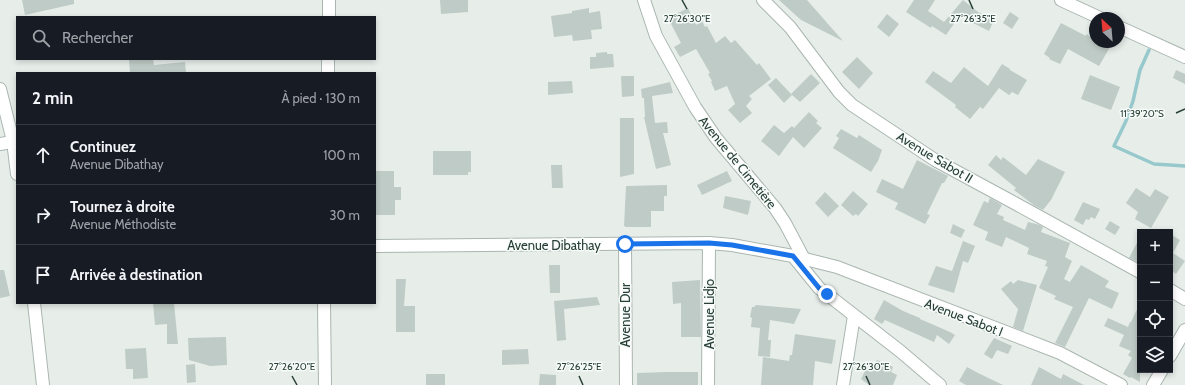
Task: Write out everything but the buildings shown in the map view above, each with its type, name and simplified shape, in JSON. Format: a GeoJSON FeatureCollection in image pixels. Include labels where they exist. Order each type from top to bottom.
{"type":"FeatureCollection","features":[{"type":"Feature","properties":{"kind":"street"},"geometry":{"type":"LineString","coordinates":[[329,0],[329,16]]}},
{"type":"Feature","properties":{"kind":"street","name":"Avenue de Cimetière"},"geometry":{"type":"LineString","coordinates":[[644,0],[656,36],[695,107],[716,138],[775,208],[785,223],[798,257],[819,288],[900,351],[940,385]]}},
{"type":"Feature","properties":{"kind":"street","name":"Avenue Sabot II"},"geometry":{"type":"LineString","coordinates":[[763,0],[790,27],[830,81],[852,105],[934,160],[1023,207],[1137,270]]}},
{"type":"Feature","properties":{"kind":"street"},"geometry":{"type":"LineString","coordinates":[[1061,0],[1089,13]]}},
{"type":"Feature","properties":{"kind":"street"},"geometry":{"type":"LineString","coordinates":[[1125,29],[1185,57]]}},
{"type":"Feature","properties":{"kind":"street"},"geometry":{"type":"LineString","coordinates":[[328,60],[328,72]]}},
{"type":"Feature","properties":{"kind":"street"},"geometry":{"type":"LineString","coordinates":[[0,88],[15,141],[16,158]]}},
{"type":"Feature","properties":{"kind":"street"},"geometry":{"type":"LineString","coordinates":[[0,144],[15,141]]}},
{"type":"Feature","properties":{"kind":"street","name":"Avenue Dibathay"},"geometry":{"type":"LineString","coordinates":[[376,246],[709,243],[732,245],[798,257]]}},
{"type":"Feature","properties":{"kind":"street","name":"Avenue Lidjo"},"geometry":{"type":"LineString","coordinates":[[708,385],[709,243]]}},
{"type":"Feature","properties":{"kind":"street","name":"Avenue Dur"},"geometry":{"type":"LineString","coordinates":[[625,244],[626,385]]}},
{"type":"Feature","properties":{"kind":"street","name":"Avenue Sabot I"},"geometry":{"type":"LineString","coordinates":[[798,257],[838,267],[1060,353],[1121,385]]}},
{"type":"Feature","properties":{"kind":"street"},"geometry":{"type":"LineString","coordinates":[[1173,292],[1185,299]]}},
{"type":"Feature","properties":{"kind":"street"},"geometry":{"type":"LineString","coordinates":[[34,304],[43,385]]}},
{"type":"Feature","properties":{"kind":"street"},"geometry":{"type":"LineString","coordinates":[[324,304],[325,385]]}},
{"type":"Feature","properties":{"kind":"street"},"geometry":{"type":"LineString","coordinates":[[843,385],[854,316]]}},
{"type":"Feature","properties":{"kind":"street"},"geometry":{"type":"LineString","coordinates":[[1173,351],[1185,330]]}},
{"type":"Feature","properties":{"kind":"street"},"geometry":{"type":"LineString","coordinates":[[1153,385],[1160,373]]}},
{"type":"Feature","properties":{"kind":"waterway"},"geometry":{"type":"LineString","coordinates":[[1149,50],[1140,70],[1133,101],[1126,121],[1114,146],[1154,164],[1185,166]]}},
{"type":"Feature","properties":{"kind":"route"},"geometry":{"type":"LineString","coordinates":[[625,244],[709,243],[732,245],[793,256],[819,288],[827,294]]}}]}
